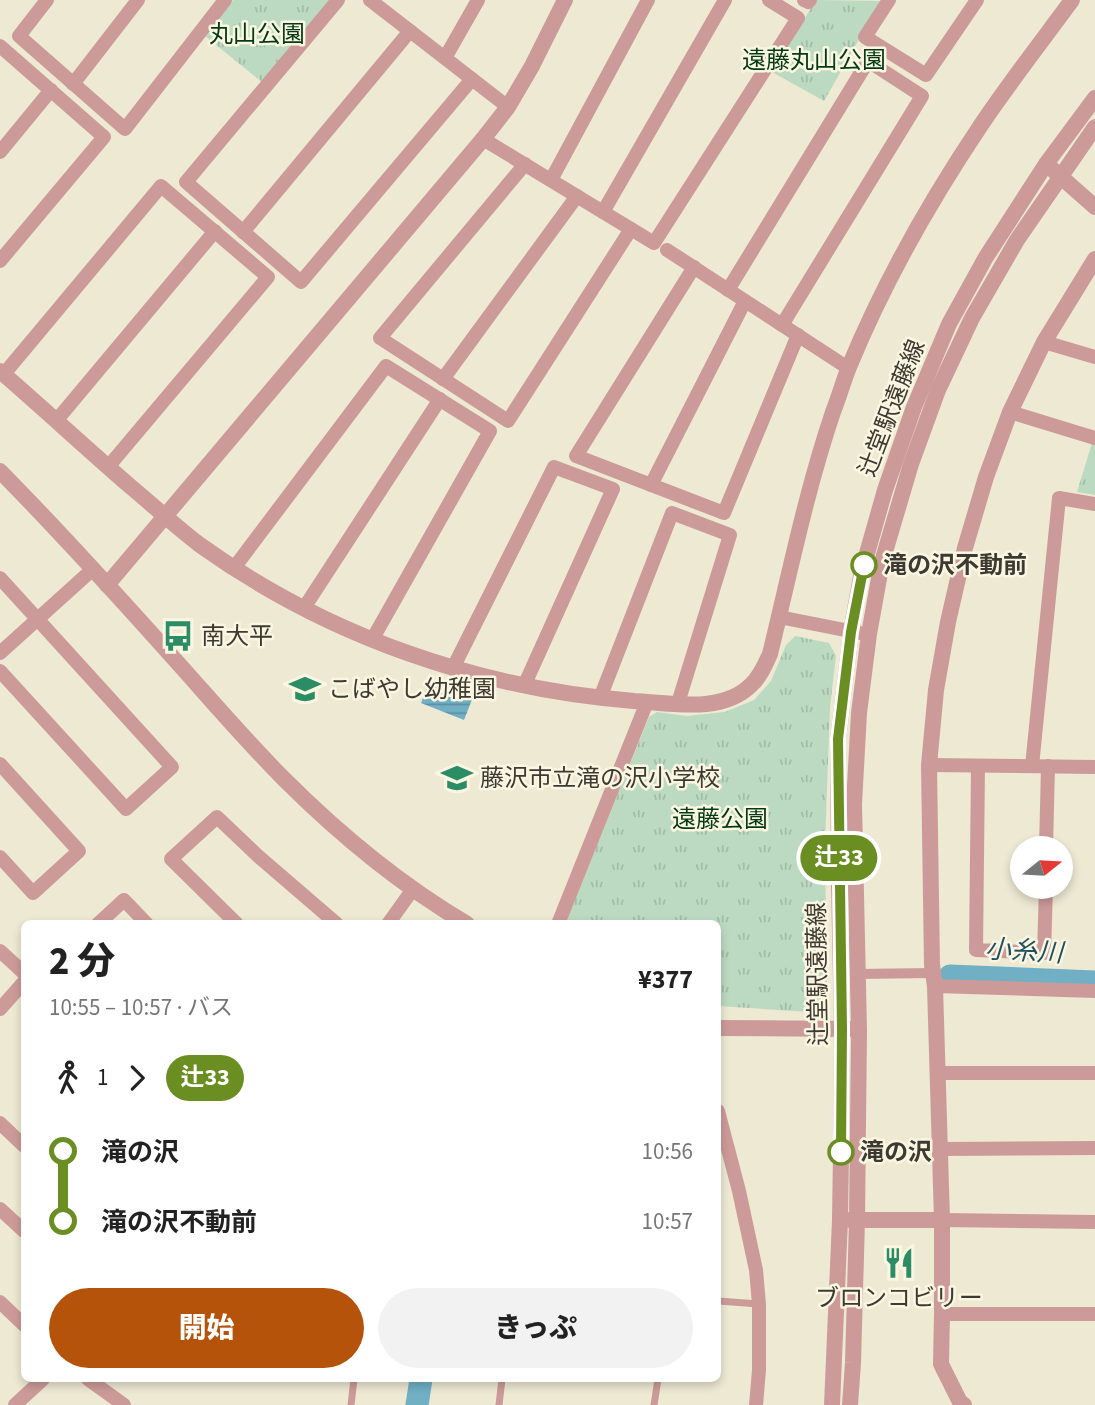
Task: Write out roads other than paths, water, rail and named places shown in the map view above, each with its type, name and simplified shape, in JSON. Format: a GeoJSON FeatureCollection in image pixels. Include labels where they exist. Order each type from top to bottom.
{"type":"FeatureCollection","features":[{"type":"Feature","properties":{"kind":"street"},"geometry":{"type":"LineString","coordinates":[[47,0],[19,36],[125,129],[225,0]]}},
{"type":"Feature","properties":{"kind":"street"},"geometry":{"type":"LineString","coordinates":[[73,84],[138,0]]}},
{"type":"Feature","properties":{"kind":"street"},"geometry":{"type":"LineString","coordinates":[[338,0],[186,182],[301,282],[472,79]]}},
{"type":"Feature","properties":{"kind":"street"},"geometry":{"type":"LineString","coordinates":[[370,0],[389,6],[410,31],[508,107]]}},
{"type":"Feature","properties":{"kind":"street"},"geometry":{"type":"LineString","coordinates":[[445,58],[478,0]]}},
{"type":"Feature","properties":{"kind":"street"},"geometry":{"type":"LineString","coordinates":[[107,585],[483,139],[508,107],[565,0]]}},
{"type":"Feature","properties":{"kind":"street"},"geometry":{"type":"LineString","coordinates":[[551,180],[648,0]]}},
{"type":"Feature","properties":{"kind":"street"},"geometry":{"type":"LineString","coordinates":[[603,212],[725,0]]}},
{"type":"Feature","properties":{"kind":"street"},"geometry":{"type":"LineString","coordinates":[[483,139],[654,243],[798,18],[769,0]]}},
{"type":"Feature","properties":{"kind":"street"},"geometry":{"type":"LineString","coordinates":[[889,0],[865,37],[926,75],[977,0]]}},
{"type":"Feature","properties":{"kind":"street"},"geometry":{"type":"LineString","coordinates":[[108,467],[268,277],[161,186],[2,372],[56,421],[108,467],[166,517],[234,568],[304,608],[372,640],[453,668],[524,686],[600,698],[701,705],[720,703],[737,696],[762,672],[770,654],[821,448],[848,368],[888,284],[946,179],[982,123],[1072,0]]}},
{"type":"Feature","properties":{"kind":"street"},"geometry":{"type":"LineString","coordinates":[[243,232],[410,31]]}},
{"type":"Feature","properties":{"kind":"street"},"geometry":{"type":"LineString","coordinates":[[0,46],[104,137],[0,261]]}},
{"type":"Feature","properties":{"kind":"street"},"geometry":{"type":"LineString","coordinates":[[728,290],[868,61],[922,96],[782,325]]}},
{"type":"Feature","properties":{"kind":"street"},"geometry":{"type":"LineString","coordinates":[[0,152],[51,90]]}},
{"type":"Feature","properties":{"kind":"street","name":"辻堂駅遠藤線"},"geometry":{"type":"LineString","coordinates":[[832,1405],[840,1220],[842,1029],[838,739],[851,632],[862,571],[884,490],[914,407],[949,324],[985,257],[1046,164],[1095,98]]}},
{"type":"Feature","properties":{"kind":"street","name":"辻堂駅遠藤線"},"geometry":{"type":"LineString","coordinates":[[850,1405],[857,1220],[859,1030],[854,804],[859,713],[882,562],[911,464],[938,390],[972,318],[1017,240],[1095,127]]}},
{"type":"Feature","properties":{"kind":"street"},"geometry":{"type":"LineString","coordinates":[[525,164],[380,338],[508,421],[631,229]]}},
{"type":"Feature","properties":{"kind":"street"},"geometry":{"type":"LineString","coordinates":[[1046,164],[1095,207]]}},
{"type":"Feature","properties":{"kind":"street"},"geometry":{"type":"LineString","coordinates":[[443,379],[577,196]]}},
{"type":"Feature","properties":{"kind":"street"},"geometry":{"type":"LineString","coordinates":[[56,421],[215,231]]}},
{"type":"Feature","properties":{"kind":"street"},"geometry":{"type":"LineString","coordinates":[[667,250],[848,368]]}},
{"type":"Feature","properties":{"kind":"street"},"geometry":{"type":"LineString","coordinates":[[964,1405],[941,1364],[942,1220],[929,765],[936,691],[965,548],[986,477],[1010,412],[1044,342],[1090,277],[1095,259]]}},
{"type":"Feature","properties":{"kind":"street"},"geometry":{"type":"LineString","coordinates":[[694,267],[576,456],[724,513],[798,335]]}},
{"type":"Feature","properties":{"kind":"street"},"geometry":{"type":"LineString","coordinates":[[651,485],[745,301]]}},
{"type":"Feature","properties":{"kind":"street"},"geometry":{"type":"LineString","coordinates":[[1044,342],[1095,357]]}},
{"type":"Feature","properties":{"kind":"street"},"geometry":{"type":"LineString","coordinates":[[234,568],[386,366],[490,431],[372,640]]}},
{"type":"Feature","properties":{"kind":"street"},"geometry":{"type":"LineString","coordinates":[[304,608],[440,399]]}},
{"type":"Feature","properties":{"kind":"street"},"geometry":{"type":"LineString","coordinates":[[1010,412],[1095,438]]}},
{"type":"Feature","properties":{"kind":"street"},"geometry":{"type":"LineString","coordinates":[[453,668],[554,467],[613,489],[524,686]]}},
{"type":"Feature","properties":{"kind":"street"},"geometry":{"type":"LineString","coordinates":[[0,471],[285,780],[347,837],[413,889],[461,920]]}},
{"type":"Feature","properties":{"kind":"street"},"geometry":{"type":"LineString","coordinates":[[1032,766],[1059,498],[1095,504]]}},
{"type":"Feature","properties":{"kind":"street"},"geometry":{"type":"LineString","coordinates":[[600,698],[672,513],[730,535],[678,703]]}},
{"type":"Feature","properties":{"kind":"street"},"geometry":{"type":"LineString","coordinates":[[0,653],[93,569]]}},
{"type":"Feature","properties":{"kind":"street"},"geometry":{"type":"LineString","coordinates":[[0,578],[172,767],[126,808],[0,671]]}},
{"type":"Feature","properties":{"kind":"street"},"geometry":{"type":"LineString","coordinates":[[779,617],[869,634]]}},
{"type":"Feature","properties":{"kind":"street"},"geometry":{"type":"LineString","coordinates":[[560,920],[647,702]]}},
{"type":"Feature","properties":{"kind":"street"},"geometry":{"type":"LineString","coordinates":[[0,764],[79,851],[33,893],[0,857]]}},
{"type":"Feature","properties":{"kind":"street"},"geometry":{"type":"LineString","coordinates":[[929,765],[1095,767]]}},
{"type":"Feature","properties":{"kind":"street"},"geometry":{"type":"LineString","coordinates":[[978,766],[976,950],[1044,953],[1046,900]]}},
{"type":"Feature","properties":{"kind":"street"},"geometry":{"type":"LineString","coordinates":[[1046,836],[1048,766]]}},
{"type":"Feature","properties":{"kind":"street"},"geometry":{"type":"LineString","coordinates":[[233,920],[171,859],[217,817],[332,920]]}},
{"type":"Feature","properties":{"kind":"street"},"geometry":{"type":"LineString","coordinates":[[391,920],[413,889]]}},
{"type":"Feature","properties":{"kind":"street"},"geometry":{"type":"LineString","coordinates":[[102,920],[124,900],[143,920]]}},
{"type":"Feature","properties":{"kind":"street"},"geometry":{"type":"LineString","coordinates":[[0,951],[21,970]]}},
{"type":"Feature","properties":{"kind":"street"},"geometry":{"type":"LineString","coordinates":[[857,974],[1095,991]]}},
{"type":"Feature","properties":{"kind":"street"},"geometry":{"type":"LineString","coordinates":[[0,1009],[21,985]]}},
{"type":"Feature","properties":{"kind":"street"},"geometry":{"type":"LineString","coordinates":[[721,1028],[859,1030]]}},
{"type":"Feature","properties":{"kind":"street"},"geometry":{"type":"LineString","coordinates":[[937,1073],[1095,1073]]}},
{"type":"Feature","properties":{"kind":"street"},"geometry":{"type":"LineString","coordinates":[[721,1122],[753,1257],[759,1304],[756,1405]]}},
{"type":"Feature","properties":{"kind":"street"},"geometry":{"type":"LineString","coordinates":[[0,1123],[21,1143]]}},
{"type":"Feature","properties":{"kind":"street"},"geometry":{"type":"LineString","coordinates":[[940,1149],[1095,1148]]}},
{"type":"Feature","properties":{"kind":"street"},"geometry":{"type":"LineString","coordinates":[[0,1209],[21,1228]]}},
{"type":"Feature","properties":{"kind":"street"},"geometry":{"type":"LineString","coordinates":[[840,1220],[1095,1222]]}},
{"type":"Feature","properties":{"kind":"street"},"geometry":{"type":"LineString","coordinates":[[0,1302],[21,1322]]}},
{"type":"Feature","properties":{"kind":"street"},"geometry":{"type":"LineString","coordinates":[[942,1314],[1095,1314]]}},
{"type":"Feature","properties":{"kind":"street"},"geometry":{"type":"LineString","coordinates":[[15,1405],[40,1382]]}},
{"type":"Feature","properties":{"kind":"street"},"geometry":{"type":"LineString","coordinates":[[92,1382],[124,1405]]}},
{"type":"Feature","properties":{"kind":"lane"},"geometry":{"type":"LineString","coordinates":[[721,1301],[759,1304]]}},
{"type":"Feature","properties":{"kind":"lane"},"geometry":{"type":"LineString","coordinates":[[351,1405],[354,1382]]}},
{"type":"Feature","properties":{"kind":"lane"},"geometry":{"type":"LineString","coordinates":[[499,1405],[502,1382]]}},
{"type":"Feature","properties":{"kind":"lane"},"geometry":{"type":"LineString","coordinates":[[654,1405],[658,1382]]}},
{"type":"Feature","properties":{"kind":"water"},"geometry":{"type":"Polygon","coordinates":[[[430,680],[473,697],[464,720],[421,703],[430,680]]]}},
{"type":"Feature","properties":{"kind":"waterway","name":"小糸川"},"geometry":{"type":"LineString","coordinates":[[950,976],[1095,982]]}},
{"type":"Feature","properties":{"kind":"waterway","name":"小糸川"},"geometry":{"type":"LineString","coordinates":[[417,1405],[421,1382]]}},
{"type":"Feature","properties":{"kind":"place","name":"滝の沢不動前"},"geometry":{"type":"Point","coordinates":[864,565]}},
{"type":"Feature","properties":{"kind":"place","name":"南大平"},"geometry":{"type":"Point","coordinates":[178,636]}},
{"type":"Feature","properties":{"kind":"place","name":"こばやし幼稚園"},"geometry":{"type":"Point","coordinates":[305,689]}},
{"type":"Feature","properties":{"kind":"place","name":"藤沢市立滝の沢小学校"},"geometry":{"type":"Point","coordinates":[457,778]}},
{"type":"Feature","properties":{"kind":"place","name":"滝の沢"},"geometry":{"type":"Point","coordinates":[841,1152]}},
{"type":"Feature","properties":{"kind":"place","name":"ブロンコビリー"},"geometry":{"type":"Point","coordinates":[899,1263]}},
{"type":"Feature","properties":{"kind":"park label","name":"丸山公園"},"geometry":{"type":"Point","coordinates":[257,34]}},
{"type":"Feature","properties":{"kind":"park label","name":"遠藤丸山公園"},"geometry":{"type":"Point","coordinates":[814,60]}},
{"type":"Feature","properties":{"kind":"park label","name":"遠藤公園"},"geometry":{"type":"Point","coordinates":[720,819]}}]}
